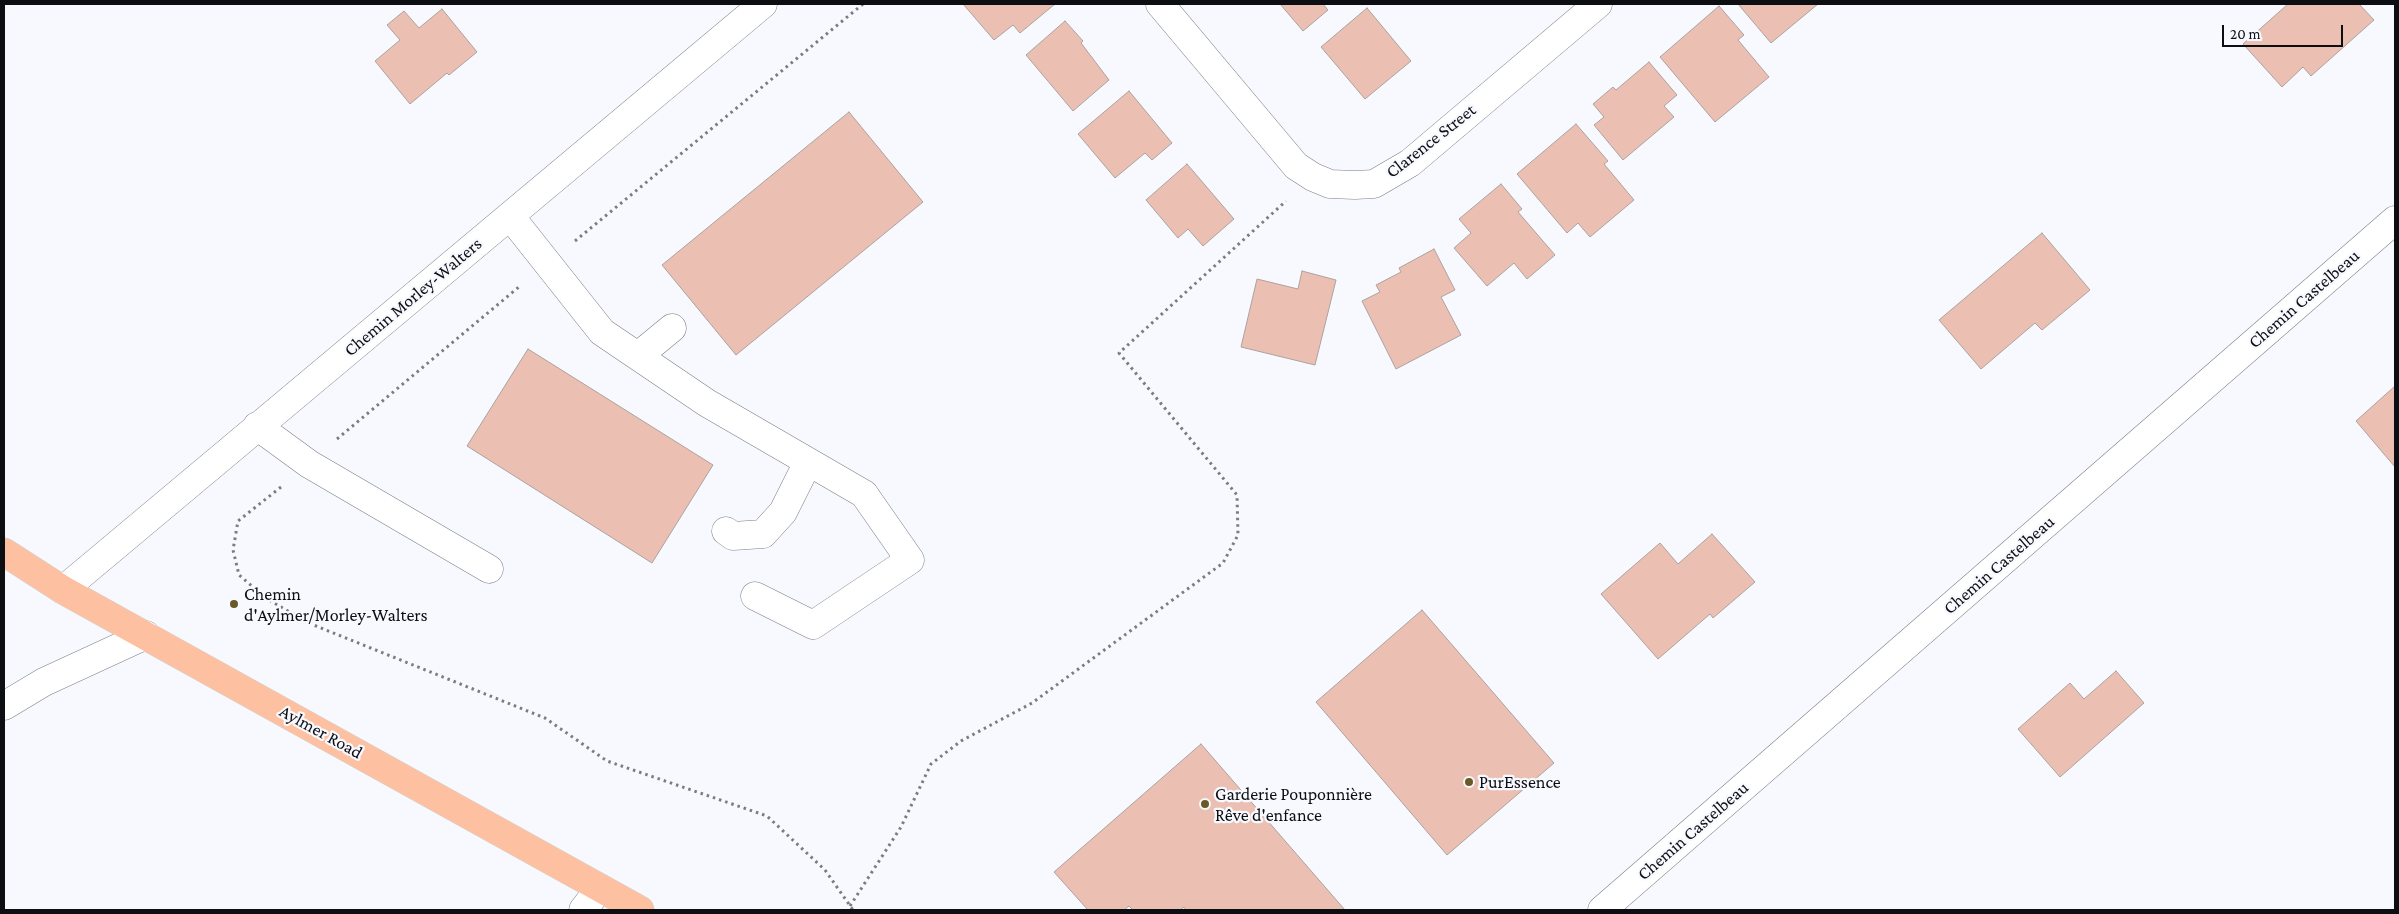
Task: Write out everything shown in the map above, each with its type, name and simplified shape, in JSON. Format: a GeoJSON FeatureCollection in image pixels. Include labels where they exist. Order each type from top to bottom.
{"type":"FeatureCollection","features":[{"type":"Feature","properties":{"kind":"main road","name":"Aylmer Road"},"geometry":{"type":"LineString","coordinates":[[4,552],[63,590],[640,910]]}},
{"type":"Feature","properties":{"kind":"street","name":"Chemin Morley-Walters"},"geometry":{"type":"LineString","coordinates":[[63,590],[763,4]]}},
{"type":"Feature","properties":{"kind":"street","name":"Clarence Street"},"geometry":{"type":"LineString","coordinates":[[1160,4],[1278,147],[1296,166],[1313,177],[1330,184],[1355,186],[1374,184],[1410,163],[1598,4]]}},
{"type":"Feature","properties":{"kind":"street"},"geometry":{"type":"LineString","coordinates":[[510,216],[602,332],[707,403],[864,494],[910,560],[814,625],[755,596]]}},
{"type":"Feature","properties":{"kind":"street","name":"Chemin Castelbeau"},"geometry":{"type":"LineString","coordinates":[[1602,910],[2395,220]]}},
{"type":"Feature","properties":{"kind":"street"},"geometry":{"type":"LineString","coordinates":[[638,356],[672,328]]}},
{"type":"Feature","properties":{"kind":"street"},"geometry":{"type":"LineString","coordinates":[[257,426],[309,464],[489,569]]}},
{"type":"Feature","properties":{"kind":"street"},"geometry":{"type":"LineString","coordinates":[[726,532],[733,536],[763,534],[783,512],[808,462]]}},
{"type":"Feature","properties":{"kind":"street"},"geometry":{"type":"LineString","coordinates":[[4,706],[44,682],[146,635]]}},
{"type":"Feature","properties":{"kind":"street"},"geometry":{"type":"LineString","coordinates":[[583,910],[600,888]]}},
{"type":"Feature","properties":{"kind":"path"},"geometry":{"type":"LineString","coordinates":[[852,910],[825,870],[767,816],[607,760],[545,718],[311,624],[266,599],[239,575],[233,550],[238,521],[863,4]]}},
{"type":"Feature","properties":{"kind":"path"},"geometry":{"type":"LineString","coordinates":[[850,906],[901,827],[931,764],[961,741],[1032,703],[1223,563],[1238,535],[1237,495],[1119,353],[1313,177]]}},
{"type":"Feature","properties":{"kind":"building"},"geometry":{"type":"Polygon","coordinates":[[[963,4],[1055,4],[1020,33],[1013,25],[994,40],[963,4]]]}},
{"type":"Feature","properties":{"kind":"building"},"geometry":{"type":"Polygon","coordinates":[[[1280,4],[1323,4],[1328,10],[1303,31],[1280,4]]]}},
{"type":"Feature","properties":{"kind":"building"},"geometry":{"type":"Polygon","coordinates":[[[1738,4],[1818,4],[1771,43],[1738,4]]]}},
{"type":"Feature","properties":{"kind":"building"},"geometry":{"type":"Polygon","coordinates":[[[2288,4],[2359,4],[2374,20],[2311,76],[2303,67],[2282,87],[2243,44],[2288,4]]]}},
{"type":"Feature","properties":{"kind":"building"},"geometry":{"type":"Polygon","coordinates":[[[1719,6],[1744,35],[1738,40],[1769,77],[1715,122],[1660,57],[1719,6]]]}},
{"type":"Feature","properties":{"kind":"building"},"geometry":{"type":"Polygon","coordinates":[[[1367,8],[1411,61],[1365,99],[1321,47],[1367,8]]]}},
{"type":"Feature","properties":{"kind":"building"},"geometry":{"type":"Polygon","coordinates":[[[442,9],[477,52],[449,75],[447,73],[410,104],[375,61],[400,40],[387,25],[404,11],[419,28],[442,9]]]}},
{"type":"Feature","properties":{"kind":"building"},"geometry":{"type":"Polygon","coordinates":[[[1065,21],[1083,41],[1081,43],[1109,80],[1073,111],[1026,55],[1065,21]]]}},
{"type":"Feature","properties":{"kind":"building"},"geometry":{"type":"Polygon","coordinates":[[[1649,62],[1677,95],[1664,106],[1674,117],[1623,160],[1594,125],[1604,117],[1593,104],[1613,87],[1616,90],[1649,62]]]}},
{"type":"Feature","properties":{"kind":"building"},"geometry":{"type":"Polygon","coordinates":[[[1129,91],[1172,143],[1152,160],[1145,153],[1115,178],[1078,134],[1129,91]]]}},
{"type":"Feature","properties":{"kind":"building"},"geometry":{"type":"Polygon","coordinates":[[[849,112],[923,202],[736,355],[662,265],[849,112]]]}},
{"type":"Feature","properties":{"kind":"building"},"geometry":{"type":"Polygon","coordinates":[[[1576,124],[1608,161],[1604,164],[1634,200],[1590,237],[1578,223],[1567,233],[1517,174],[1576,124]]]}},
{"type":"Feature","properties":{"kind":"building"},"geometry":{"type":"Polygon","coordinates":[[[1187,164],[1234,219],[1203,246],[1188,229],[1178,238],[1146,200],[1187,164]]]}},
{"type":"Feature","properties":{"kind":"building"},"geometry":{"type":"Polygon","coordinates":[[[1501,184],[1522,209],[1518,212],[1555,255],[1527,279],[1514,263],[1487,286],[1454,248],[1471,233],[1459,219],[1501,184]]]}},
{"type":"Feature","properties":{"kind":"building"},"geometry":{"type":"Polygon","coordinates":[[[2042,233],[2090,290],[2042,330],[2035,323],[1981,369],[1939,320],[2042,233]]]}},
{"type":"Feature","properties":{"kind":"building"},"geometry":{"type":"Polygon","coordinates":[[[1434,249],[1455,290],[1441,297],[1461,335],[1396,369],[1362,301],[1380,292],[1376,285],[1401,272],[1399,268],[1434,249]]]}},
{"type":"Feature","properties":{"kind":"building"},"geometry":{"type":"Polygon","coordinates":[[[1302,271],[1336,280],[1315,365],[1241,347],[1257,279],[1298,289],[1302,271]]]}},
{"type":"Feature","properties":{"kind":"building"},"geometry":{"type":"Polygon","coordinates":[[[528,349],[713,465],[652,563],[467,446],[528,349]]]}},
{"type":"Feature","properties":{"kind":"building"},"geometry":{"type":"Polygon","coordinates":[[[2395,386],[2395,467],[2356,421],[2395,386]]]}},
{"type":"Feature","properties":{"kind":"building"},"geometry":{"type":"Polygon","coordinates":[[[1712,534],[1755,582],[1713,618],[1710,614],[1658,659],[1601,594],[1660,543],[1678,564],[1712,534]]]}},
{"type":"Feature","properties":{"kind":"building"},"geometry":{"type":"Polygon","coordinates":[[[1422,610],[1554,763],[1447,855],[1316,702],[1422,610]]]}},
{"type":"Feature","properties":{"kind":"building"},"geometry":{"type":"Polygon","coordinates":[[[2116,671],[2144,703],[2060,777],[2018,729],[2070,683],[2084,699],[2116,671]]]}},
{"type":"Feature","properties":{"kind":"building"},"geometry":{"type":"Polygon","coordinates":[[[1201,744],[1345,910],[1186,910],[1184,907],[1180,910],[1133,910],[1129,906],[1124,910],[1088,910],[1054,872],[1201,744]]]}},
{"type":"Feature","properties":{"kind":"place","name":"Chemin d'Aylmer/Morley-Walters"},"geometry":{"type":"Point","coordinates":[234,604]}},
{"type":"Feature","properties":{"kind":"place","name":"PurEssence"},"geometry":{"type":"Point","coordinates":[1469,782]}},
{"type":"Feature","properties":{"kind":"place","name":"Garderie Pouponnière Rêve d'enfance"},"geometry":{"type":"Point","coordinates":[1205,804]}}]}
